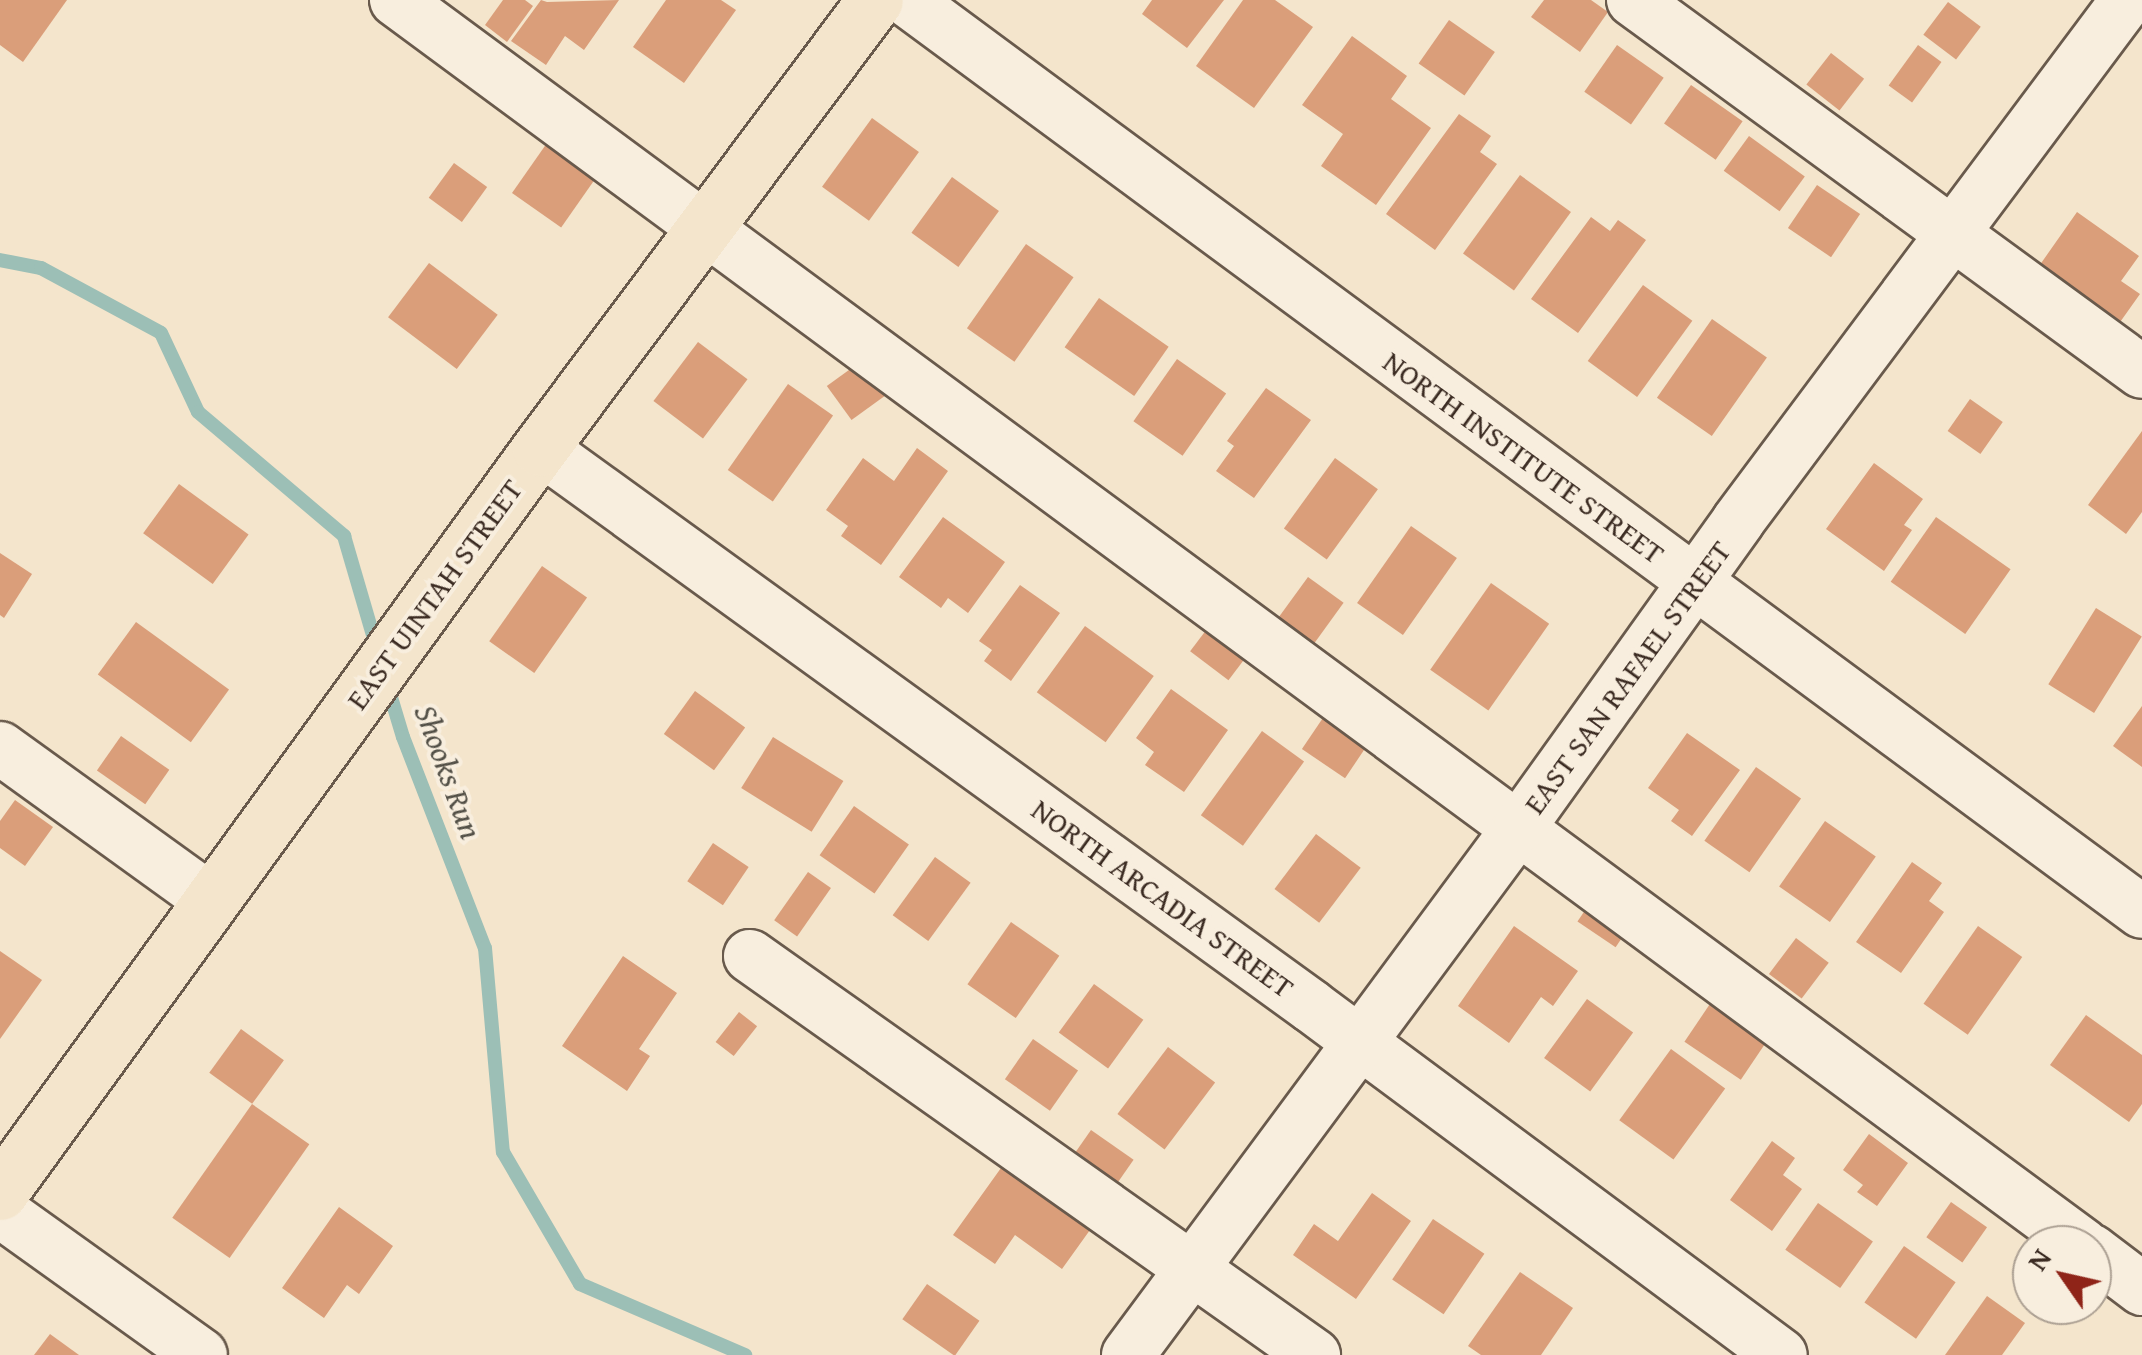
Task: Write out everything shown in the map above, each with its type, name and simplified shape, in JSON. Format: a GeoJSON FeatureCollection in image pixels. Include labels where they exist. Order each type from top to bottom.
{"type":"FeatureCollection","features":[{"type":"Feature","properties":{"kind":"main road","name":"EAST UINTAH STREET"},"geometry":{"type":"LineString","coordinates":[[0,1192],[540,448],[875,0]]}},
{"type":"Feature","properties":{"kind":"street"},"geometry":{"type":"LineString","coordinates":[[396,0],[2057,1225]]}},
{"type":"Feature","properties":{"kind":"street","name":"NORTH INSTITUTE STREET"},"geometry":{"type":"LineString","coordinates":[[907,0],[2142,912]]}},
{"type":"Feature","properties":{"kind":"street"},"geometry":{"type":"LineString","coordinates":[[1632,0],[2142,372]]}},
{"type":"Feature","properties":{"kind":"street","name":"EAST SAN RAFAEL STREET"},"geometry":{"type":"LineString","coordinates":[[1128,1355],[1520,826],[1694,582],[2127,0]]}},
{"type":"Feature","properties":{"kind":"street","name":"NORTH ARCADIA STREET"},"geometry":{"type":"LineString","coordinates":[[540,448],[1359,1041],[1781,1355]]}},
{"type":"Feature","properties":{"kind":"street"},"geometry":{"type":"LineString","coordinates":[[0,748],[218,892]]}},
{"type":"Feature","properties":{"kind":"street"},"geometry":{"type":"LineString","coordinates":[[750,956],[1314,1355]]}},
{"type":"Feature","properties":{"kind":"street"},"geometry":{"type":"LineString","coordinates":[[0,1211],[200,1355]]}},
{"type":"Feature","properties":{"kind":"street"},"geometry":{"type":"LineString","coordinates":[[2112,1267],[2142,1289]]}},
{"type":"Feature","properties":{"kind":"building"},"geometry":{"type":"Polygon","coordinates":[[[0,0],[67,0],[23,62],[0,45],[0,0]]]}},
{"type":"Feature","properties":{"kind":"building"},"geometry":{"type":"Polygon","coordinates":[[[503,0],[525,0],[533,6],[507,42],[485,25],[503,0]]]}},
{"type":"Feature","properties":{"kind":"building"},"geometry":{"type":"Polygon","coordinates":[[[541,0],[619,0],[584,50],[565,36],[546,65],[511,41],[541,0]]]}},
{"type":"Feature","properties":{"kind":"building"},"geometry":{"type":"Polygon","coordinates":[[[666,0],[721,0],[736,10],[684,83],[633,47],[666,0]]]}},
{"type":"Feature","properties":{"kind":"building"},"geometry":{"type":"Polygon","coordinates":[[[1152,0],[1224,0],[1187,48],[1142,14],[1152,0]]]}},
{"type":"Feature","properties":{"kind":"building"},"geometry":{"type":"Polygon","coordinates":[[[1243,0],[1275,0],[1313,27],[1254,108],[1196,66],[1243,0]]]}},
{"type":"Feature","properties":{"kind":"building"},"geometry":{"type":"Polygon","coordinates":[[[1544,0],[1591,0],[1608,12],[1580,52],[1531,17],[1544,0]]]}},
{"type":"Feature","properties":{"kind":"building"},"geometry":{"type":"Polygon","coordinates":[[[1948,2],[1981,27],[1956,59],[1923,35],[1948,2]]]}},
{"type":"Feature","properties":{"kind":"building"},"geometry":{"type":"Polygon","coordinates":[[[1449,20],[1495,52],[1464,96],[1419,63],[1449,20]]]}},
{"type":"Feature","properties":{"kind":"building"},"geometry":{"type":"Polygon","coordinates":[[[1352,36],[1407,76],[1391,99],[1431,128],[1376,205],[1321,166],[1343,134],[1302,105],[1352,36]]]}},
{"type":"Feature","properties":{"kind":"building"},"geometry":{"type":"Polygon","coordinates":[[[1617,45],[1664,78],[1631,124],[1584,92],[1617,45]]]}},
{"type":"Feature","properties":{"kind":"building"},"geometry":{"type":"Polygon","coordinates":[[[1918,45],[1941,62],[1912,102],[1889,85],[1918,45]]]}},
{"type":"Feature","properties":{"kind":"building"},"geometry":{"type":"Polygon","coordinates":[[[1831,53],[1864,79],[1839,110],[1806,85],[1831,53]]]}},
{"type":"Feature","properties":{"kind":"building"},"geometry":{"type":"Polygon","coordinates":[[[1691,85],[1743,121],[1716,160],[1664,124],[1691,85]]]}},
{"type":"Feature","properties":{"kind":"building"},"geometry":{"type":"Polygon","coordinates":[[[1459,114],[1491,136],[1480,152],[1497,164],[1435,250],[1386,214],[1459,114]]]}},
{"type":"Feature","properties":{"kind":"building"},"geometry":{"type":"Polygon","coordinates":[[[872,118],[919,152],[869,221],[822,187],[872,118]]]}},
{"type":"Feature","properties":{"kind":"building"},"geometry":{"type":"Polygon","coordinates":[[[1749,136],[1805,177],[1780,211],[1724,171],[1749,136]]]}},
{"type":"Feature","properties":{"kind":"building"},"geometry":{"type":"Polygon","coordinates":[[[547,143],[596,177],[561,227],[512,193],[547,143]]]}},
{"type":"Feature","properties":{"kind":"building"},"geometry":{"type":"Polygon","coordinates":[[[454,163],[487,187],[462,222],[429,198],[454,163]]]}},
{"type":"Feature","properties":{"kind":"building"},"geometry":{"type":"Polygon","coordinates":[[[1520,175],[1571,212],[1514,291],[1463,253],[1520,175]]]}},
{"type":"Feature","properties":{"kind":"building"},"geometry":{"type":"Polygon","coordinates":[[[952,177],[999,211],[958,267],[911,233],[952,177]]]}},
{"type":"Feature","properties":{"kind":"building"},"geometry":{"type":"Polygon","coordinates":[[[1817,185],[1860,214],[1831,257],[1788,228],[1817,185]]]}},
{"type":"Feature","properties":{"kind":"building"},"geometry":{"type":"Polygon","coordinates":[[[2077,212],[2139,256],[2121,281],[2140,294],[2118,325],[2037,269],[2077,212]]]}},
{"type":"Feature","properties":{"kind":"building"},"geometry":{"type":"Polygon","coordinates":[[[1591,217],[1610,231],[1618,220],[1646,240],[1578,333],[1531,299],[1591,217]]]}},
{"type":"Feature","properties":{"kind":"building"},"geometry":{"type":"Polygon","coordinates":[[[1026,244],[1074,277],[1014,362],[967,328],[1026,244]]]}},
{"type":"Feature","properties":{"kind":"building"},"geometry":{"type":"Polygon","coordinates":[[[429,263],[498,315],[457,369],[388,317],[429,263]]]}},
{"type":"Feature","properties":{"kind":"building"},"geometry":{"type":"Polygon","coordinates":[[[1643,285],[1692,321],[1637,397],[1588,361],[1643,285]]]}},
{"type":"Feature","properties":{"kind":"building"},"geometry":{"type":"Polygon","coordinates":[[[1099,298],[1169,347],[1134,396],[1065,347],[1099,298]]]}},
{"type":"Feature","properties":{"kind":"building"},"geometry":{"type":"Polygon","coordinates":[[[1712,319],[1767,357],[1712,436],[1657,398],[1712,319]]]}},
{"type":"Feature","properties":{"kind":"building"},"geometry":{"type":"Polygon","coordinates":[[[698,342],[748,379],[703,438],[653,401],[698,342]]]}},
{"type":"Feature","properties":{"kind":"building"},"geometry":{"type":"Polygon","coordinates":[[[1177,359],[1226,393],[1183,456],[1133,421],[1177,359]]]}},
{"type":"Feature","properties":{"kind":"building"},"geometry":{"type":"Polygon","coordinates":[[[860,362],[885,396],[852,420],[827,386],[860,362]]]}},
{"type":"Feature","properties":{"kind":"building"},"geometry":{"type":"Polygon","coordinates":[[[788,384],[833,416],[773,502],[728,470],[788,384]]]}},
{"type":"Feature","properties":{"kind":"building"},"geometry":{"type":"Polygon","coordinates":[[[1266,388],[1311,420],[1254,498],[1216,471],[1234,446],[1227,441],[1266,388]]]}},
{"type":"Feature","properties":{"kind":"building"},"geometry":{"type":"Polygon","coordinates":[[[1970,399],[2003,422],[1980,454],[1948,431],[1970,399]]]}},
{"type":"Feature","properties":{"kind":"building"},"geometry":{"type":"Polygon","coordinates":[[[2142,431],[2142,512],[2126,534],[2088,505],[2142,431]]]}},
{"type":"Feature","properties":{"kind":"building"},"geometry":{"type":"Polygon","coordinates":[[[917,448],[948,471],[881,565],[841,536],[848,526],[826,510],[863,458],[894,481],[917,448]]]}},
{"type":"Feature","properties":{"kind":"building"},"geometry":{"type":"Polygon","coordinates":[[[1335,458],[1378,489],[1327,560],[1284,528],[1335,458]]]}},
{"type":"Feature","properties":{"kind":"building"},"geometry":{"type":"Polygon","coordinates":[[[1874,463],[1923,499],[1904,525],[1912,530],[1884,571],[1826,529],[1874,463]]]}},
{"type":"Feature","properties":{"kind":"building"},"geometry":{"type":"Polygon","coordinates":[[[179,484],[249,535],[213,584],[143,533],[179,484]]]}},
{"type":"Feature","properties":{"kind":"building"},"geometry":{"type":"Polygon","coordinates":[[[943,517],[1005,562],[968,613],[948,598],[941,608],[899,577],[943,517]]]}},
{"type":"Feature","properties":{"kind":"building"},"geometry":{"type":"Polygon","coordinates":[[[1936,517],[2011,569],[1965,634],[1891,582],[1936,517]]]}},
{"type":"Feature","properties":{"kind":"building"},"geometry":{"type":"Polygon","coordinates":[[[1411,526],[1457,558],[1403,635],[1357,603],[1411,526]]]}},
{"type":"Feature","properties":{"kind":"building"},"geometry":{"type":"Polygon","coordinates":[[[0,553],[32,574],[4,618],[0,615],[0,553]]]}},
{"type":"Feature","properties":{"kind":"building"},"geometry":{"type":"Polygon","coordinates":[[[542,566],[587,598],[534,673],[489,641],[542,566]]]}},
{"type":"Feature","properties":{"kind":"building"},"geometry":{"type":"Polygon","coordinates":[[[1308,577],[1344,603],[1313,645],[1277,619],[1308,577]]]}},
{"type":"Feature","properties":{"kind":"building"},"geometry":{"type":"Polygon","coordinates":[[[1491,583],[1549,624],[1488,711],[1430,670],[1491,583]]]}},
{"type":"Feature","properties":{"kind":"building"},"geometry":{"type":"Polygon","coordinates":[[[1020,585],[1060,613],[1011,681],[984,661],[992,650],[979,641],[1020,585]]]}},
{"type":"Feature","properties":{"kind":"building"},"geometry":{"type":"Polygon","coordinates":[[[2096,608],[2142,637],[2094,713],[2048,684],[2096,608]]]}},
{"type":"Feature","properties":{"kind":"building"},"geometry":{"type":"Polygon","coordinates":[[[1213,621],[1251,650],[1228,680],[1190,651],[1213,621]]]}},
{"type":"Feature","properties":{"kind":"building"},"geometry":{"type":"Polygon","coordinates":[[[136,622],[229,690],[191,742],[98,675],[136,622]]]}},
{"type":"Feature","properties":{"kind":"building"},"geometry":{"type":"Polygon","coordinates":[[[1085,626],[1154,676],[1106,742],[1037,692],[1085,626]]]}},
{"type":"Feature","properties":{"kind":"building"},"geometry":{"type":"Polygon","coordinates":[[[1171,689],[1228,730],[1184,792],[1145,765],[1154,752],[1136,738],[1171,689]]]}},
{"type":"Feature","properties":{"kind":"building"},"geometry":{"type":"Polygon","coordinates":[[[695,691],[745,727],[714,770],[664,734],[695,691]]]}},
{"type":"Feature","properties":{"kind":"building"},"geometry":{"type":"Polygon","coordinates":[[[1331,706],[1374,735],[1345,778],[1302,749],[1331,706]]]}},
{"type":"Feature","properties":{"kind":"building"},"geometry":{"type":"Polygon","coordinates":[[[2142,706],[2142,767],[2113,746],[2142,706]]]}},
{"type":"Feature","properties":{"kind":"building"},"geometry":{"type":"Polygon","coordinates":[[[1262,731],[1304,762],[1243,846],[1201,815],[1262,731]]]}},
{"type":"Feature","properties":{"kind":"building"},"geometry":{"type":"Polygon","coordinates":[[[1687,733],[1740,770],[1692,836],[1671,821],[1679,810],[1648,788],[1687,733]]]}},
{"type":"Feature","properties":{"kind":"building"},"geometry":{"type":"Polygon","coordinates":[[[121,736],[169,770],[145,804],[97,770],[121,736]]]}},
{"type":"Feature","properties":{"kind":"building"},"geometry":{"type":"Polygon","coordinates":[[[773,737],[843,781],[812,832],[741,788],[773,737]]]}},
{"type":"Feature","properties":{"kind":"building"},"geometry":{"type":"Polygon","coordinates":[[[1756,767],[1801,799],[1749,872],[1704,841],[1756,767]]]}},
{"type":"Feature","properties":{"kind":"building"},"geometry":{"type":"Polygon","coordinates":[[[15,800],[53,827],[25,866],[0,848],[0,821],[15,800]]]}},
{"type":"Feature","properties":{"kind":"building"},"geometry":{"type":"Polygon","coordinates":[[[854,806],[909,844],[874,894],[820,855],[854,806]]]}},
{"type":"Feature","properties":{"kind":"building"},"geometry":{"type":"Polygon","coordinates":[[[1825,821],[1876,857],[1830,922],[1779,887],[1825,821]]]}},
{"type":"Feature","properties":{"kind":"building"},"geometry":{"type":"Polygon","coordinates":[[[1316,834],[1361,868],[1319,923],[1274,889],[1316,834]]]}},
{"type":"Feature","properties":{"kind":"building"},"geometry":{"type":"Polygon","coordinates":[[[713,843],[749,867],[723,905],[687,881],[713,843]]]}},
{"type":"Feature","properties":{"kind":"building"},"geometry":{"type":"Polygon","coordinates":[[[935,857],[971,883],[928,941],[893,915],[935,857]]]}},
{"type":"Feature","properties":{"kind":"building"},"geometry":{"type":"Polygon","coordinates":[[[1912,862],[1942,883],[1929,901],[1944,912],[1901,973],[1856,942],[1912,862]]]}},
{"type":"Feature","properties":{"kind":"building"},"geometry":{"type":"Polygon","coordinates":[[[808,872],[831,888],[797,936],[774,920],[808,872]]]}},
{"type":"Feature","properties":{"kind":"building"},"geometry":{"type":"Polygon","coordinates":[[[1592,900],[1630,926],[1616,947],[1577,922],[1592,900]]]}},
{"type":"Feature","properties":{"kind":"building"},"geometry":{"type":"Polygon","coordinates":[[[1011,922],[1059,956],[1016,1018],[967,984],[1011,922]]]}},
{"type":"Feature","properties":{"kind":"building"},"geometry":{"type":"Polygon","coordinates":[[[1514,926],[1578,971],[1553,1006],[1541,997],[1509,1043],[1458,1006],[1514,926]]]}},
{"type":"Feature","properties":{"kind":"building"},"geometry":{"type":"Polygon","coordinates":[[[1978,926],[2022,957],[1968,1035],[1924,1004],[1978,926]]]}},
{"type":"Feature","properties":{"kind":"building"},"geometry":{"type":"Polygon","coordinates":[[[1796,938],[1829,963],[1802,999],[1769,974],[1796,938]]]}},
{"type":"Feature","properties":{"kind":"building"},"geometry":{"type":"Polygon","coordinates":[[[0,951],[42,980],[0,1039],[0,951]]]}},
{"type":"Feature","properties":{"kind":"building"},"geometry":{"type":"Polygon","coordinates":[[[623,956],[677,993],[639,1049],[650,1056],[627,1091],[562,1046],[623,956]]]}},
{"type":"Feature","properties":{"kind":"building"},"geometry":{"type":"Polygon","coordinates":[[[1094,984],[1143,1020],[1108,1068],[1059,1033],[1094,984]]]}},
{"type":"Feature","properties":{"kind":"building"},"geometry":{"type":"Polygon","coordinates":[[[1718,992],[1774,1030],[1741,1080],[1684,1042],[1718,992]]]}},
{"type":"Feature","properties":{"kind":"building"},"geometry":{"type":"Polygon","coordinates":[[[1587,999],[1633,1033],[1590,1092],[1544,1058],[1587,999]]]}},
{"type":"Feature","properties":{"kind":"building"},"geometry":{"type":"Polygon","coordinates":[[[739,1012],[757,1026],[734,1056],[716,1042],[739,1012]]]}},
{"type":"Feature","properties":{"kind":"building"},"geometry":{"type":"Polygon","coordinates":[[[2086,1015],[2142,1055],[2142,1104],[2129,1122],[2050,1065],[2086,1015]]]}},
{"type":"Feature","properties":{"kind":"building"},"geometry":{"type":"Polygon","coordinates":[[[241,1029],[284,1060],[252,1104],[209,1073],[241,1029]]]}},
{"type":"Feature","properties":{"kind":"building"},"geometry":{"type":"Polygon","coordinates":[[[1033,1039],[1078,1071],[1050,1111],[1005,1079],[1033,1039]]]}},
{"type":"Feature","properties":{"kind":"building"},"geometry":{"type":"Polygon","coordinates":[[[1168,1047],[1215,1083],[1165,1150],[1117,1114],[1168,1047]]]}},
{"type":"Feature","properties":{"kind":"building"},"geometry":{"type":"Polygon","coordinates":[[[1671,1049],[1725,1088],[1673,1160],[1619,1120],[1671,1049]]]}},
{"type":"Feature","properties":{"kind":"building"},"geometry":{"type":"Polygon","coordinates":[[[252,1104],[309,1144],[230,1258],[172,1218],[252,1104]]]}},
{"type":"Feature","properties":{"kind":"building"},"geometry":{"type":"Polygon","coordinates":[[[1091,1130],[1134,1160],[1114,1188],[1071,1159],[1091,1130]]]}},
{"type":"Feature","properties":{"kind":"building"},"geometry":{"type":"Polygon","coordinates":[[[1869,1134],[1908,1163],[1877,1206],[1857,1192],[1863,1185],[1843,1170],[1869,1134]]]}},
{"type":"Feature","properties":{"kind":"building"},"geometry":{"type":"Polygon","coordinates":[[[1772,1141],[1795,1158],[1783,1175],[1802,1189],[1772,1231],[1730,1200],[1772,1141]]]}},
{"type":"Feature","properties":{"kind":"building"},"geometry":{"type":"Polygon","coordinates":[[[1006,1161],[1095,1223],[1062,1269],[1015,1235],[995,1264],[953,1235],[1006,1161]]]}},
{"type":"Feature","properties":{"kind":"building"},"geometry":{"type":"Polygon","coordinates":[[[1372,1193],[1411,1221],[1356,1299],[1293,1255],[1314,1224],[1338,1241],[1372,1193]]]}},
{"type":"Feature","properties":{"kind":"building"},"geometry":{"type":"Polygon","coordinates":[[[1951,1202],[1987,1227],[1962,1262],[1926,1237],[1951,1202]]]}},
{"type":"Feature","properties":{"kind":"building"},"geometry":{"type":"Polygon","coordinates":[[[1818,1203],[1873,1241],[1840,1288],[1785,1250],[1818,1203]]]}},
{"type":"Feature","properties":{"kind":"building"},"geometry":{"type":"Polygon","coordinates":[[[339,1207],[393,1246],[359,1294],[347,1285],[324,1318],[282,1288],[339,1207]]]}},
{"type":"Feature","properties":{"kind":"building"},"geometry":{"type":"Polygon","coordinates":[[[1433,1219],[1484,1254],[1444,1314],[1392,1280],[1433,1219]]]}},
{"type":"Feature","properties":{"kind":"building"},"geometry":{"type":"Polygon","coordinates":[[[1904,1246],[1956,1282],[1916,1339],[1864,1303],[1904,1246]]]}},
{"type":"Feature","properties":{"kind":"building"},"geometry":{"type":"Polygon","coordinates":[[[1520,1272],[1573,1308],[1541,1355],[1481,1355],[1468,1346],[1520,1272]]]}},
{"type":"Feature","properties":{"kind":"building"},"geometry":{"type":"Polygon","coordinates":[[[927,1284],[979,1321],[953,1355],[902,1319],[927,1284]]]}},
{"type":"Feature","properties":{"kind":"building"},"geometry":{"type":"Polygon","coordinates":[[[1987,1296],[2012,1314],[2012,1325],[2024,1325],[2002,1355],[1945,1355],[1987,1296]]]}},
{"type":"Feature","properties":{"kind":"building"},"geometry":{"type":"Polygon","coordinates":[[[50,1334],[79,1355],[34,1355],[50,1334]]]}},
{"type":"Feature","properties":{"kind":"waterway","name":"Shooks Run"},"geometry":{"type":"LineString","coordinates":[[0,260],[41,268],[161,333],[198,412],[344,536],[377,649]]}},
{"type":"Feature","properties":{"kind":"waterway","name":"Shooks Run"},"geometry":{"type":"LineString","coordinates":[[387,684],[403,737],[485,948],[503,1152],[580,1284],[745,1355]]}}]}
